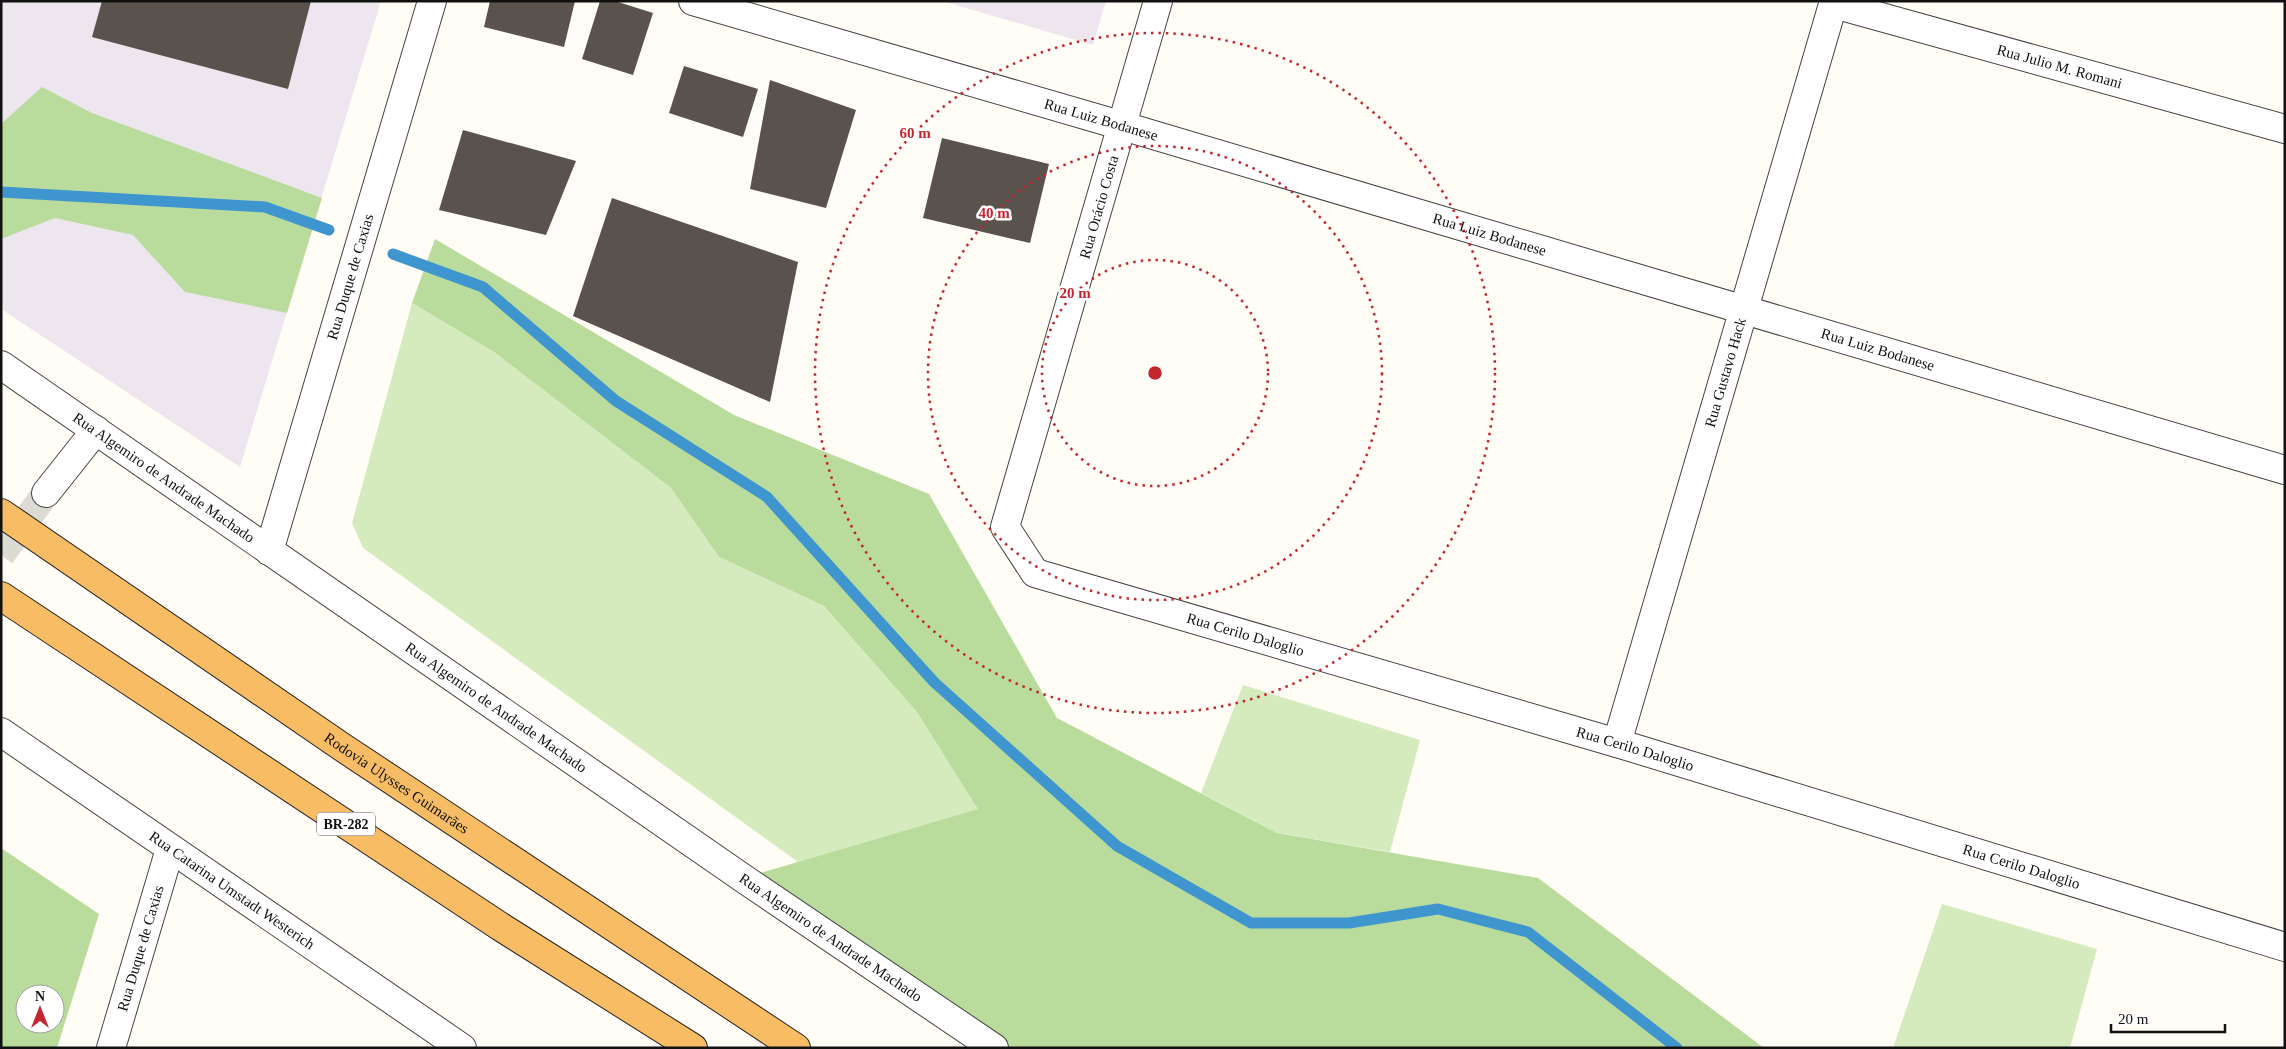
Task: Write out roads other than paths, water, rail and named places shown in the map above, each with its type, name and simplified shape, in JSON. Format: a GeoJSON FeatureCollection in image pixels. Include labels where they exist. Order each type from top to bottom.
{"type":"FeatureCollection","features":[{"type":"Feature","properties":{"kind":"highway","name":"Rodovia Ulysses Guimarães"},"geometry":{"type":"LineString","coordinates":[[1,513],[342,747],[796,1048]]}},
{"type":"Feature","properties":{"kind":"highway","name":"BR-282"},"geometry":{"type":"LineString","coordinates":[[1,596],[501,927],[693,1048]]}},
{"type":"Feature","properties":{"kind":"street","name":"Rua Duque de Caxias"},"geometry":{"type":"LineString","coordinates":[[270,551],[432,1]]}},
{"type":"Feature","properties":{"kind":"street","name":"Rua Luiz Bodanese"},"geometry":{"type":"LineString","coordinates":[[693,1],[1123,126],[2285,470]]}},
{"type":"Feature","properties":{"kind":"street","name":"Rua Orácio Costa"},"geometry":{"type":"LineString","coordinates":[[1005,527],[1158,1]]}},
{"type":"Feature","properties":{"kind":"street","name":"Rua Julio M. Romani"},"geometry":{"type":"LineString","coordinates":[[1834,3],[2285,129]]}},
{"type":"Feature","properties":{"kind":"street","name":"Rua Gustavo Hack"},"geometry":{"type":"LineString","coordinates":[[1617,743],[1834,3]]}},
{"type":"Feature","properties":{"kind":"street","name":"Rua Algemiro de Andrade Machado"},"geometry":{"type":"LineString","coordinates":[[1,365],[750,883],[994,1048]]}},
{"type":"Feature","properties":{"kind":"street"},"geometry":{"type":"LineString","coordinates":[[46,493],[96,430]]}},
{"type":"Feature","properties":{"kind":"street","name":"Rua Cerilo Daloglio"},"geometry":{"type":"LineString","coordinates":[[1005,527],[1035,573],[1617,743],[2285,947]]}},
{"type":"Feature","properties":{"kind":"street","name":"Rua Catarina Umstadt Westerich"},"geometry":{"type":"LineString","coordinates":[[1,732],[462,1048]]}},
{"type":"Feature","properties":{"kind":"street","name":"Rua Duque de Caxias"},"geometry":{"type":"LineString","coordinates":[[111,1048],[170,849]]}},
{"type":"Feature","properties":{"kind":"waterway"},"geometry":{"type":"LineString","coordinates":[[1,192],[265,207],[329,230]]}},
{"type":"Feature","properties":{"kind":"waterway"},"geometry":{"type":"LineString","coordinates":[[393,254],[483,287],[616,401],[767,497],[934,682],[1117,846],[1251,923],[1349,923],[1438,909],[1528,932],[1677,1048]]}},
{"type":"Feature","properties":{"kind":"tunnel"},"geometry":{"type":"LineString","coordinates":[[1,555],[46,493]]}}]}
